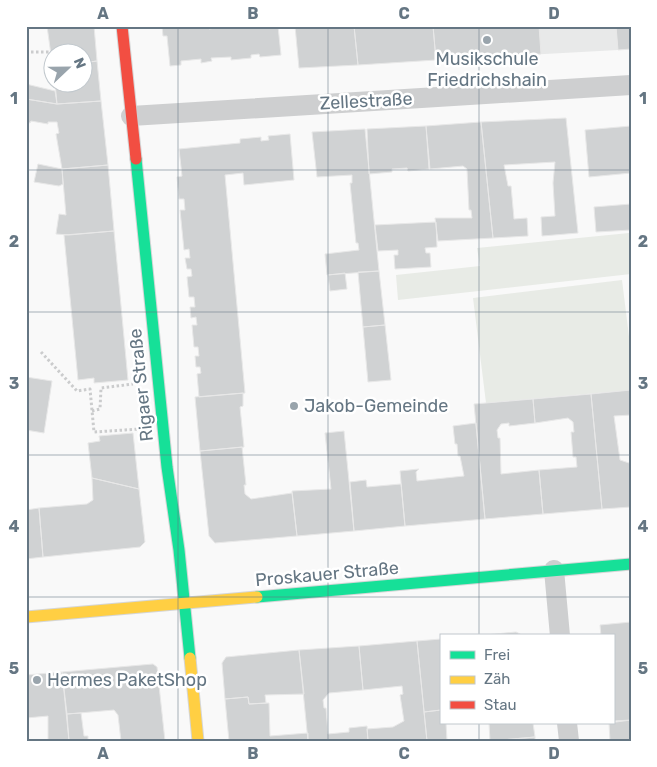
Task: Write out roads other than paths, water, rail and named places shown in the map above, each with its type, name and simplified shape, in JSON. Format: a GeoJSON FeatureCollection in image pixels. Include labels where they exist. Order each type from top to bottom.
{"type":"FeatureCollection","features":[{"type":"Feature","properties":{"kind":"street","name":"Rigaer Straße"},"geometry":{"type":"LineString","coordinates":[[122,26],[167,467],[185,603],[198,741]]}},
{"type":"Feature","properties":{"kind":"street","name":"Zellestraße"},"geometry":{"type":"LineString","coordinates":[[131,116],[631,85]]}},
{"type":"Feature","properties":{"kind":"street","name":"Proskauer Straße"},"geometry":{"type":"LineString","coordinates":[[26,617],[631,564]]}},
{"type":"Feature","properties":{"kind":"street"},"geometry":{"type":"LineString","coordinates":[[554,570],[560,634]]}},
{"type":"Feature","properties":{"kind":"street"},"geometry":{"type":"LineString","coordinates":[[567,724],[569,741]]}},
{"type":"Feature","properties":{"kind":"place","name":"Musikschule Friedrichshain"},"geometry":{"type":"Point","coordinates":[487,40]}},
{"type":"Feature","properties":{"kind":"place","name":"Jakob-Gemeinde"},"geometry":{"type":"Point","coordinates":[294,406]}},
{"type":"Feature","properties":{"kind":"place","name":"Hermes PaketShop"},"geometry":{"type":"Point","coordinates":[37,680]}}]}
